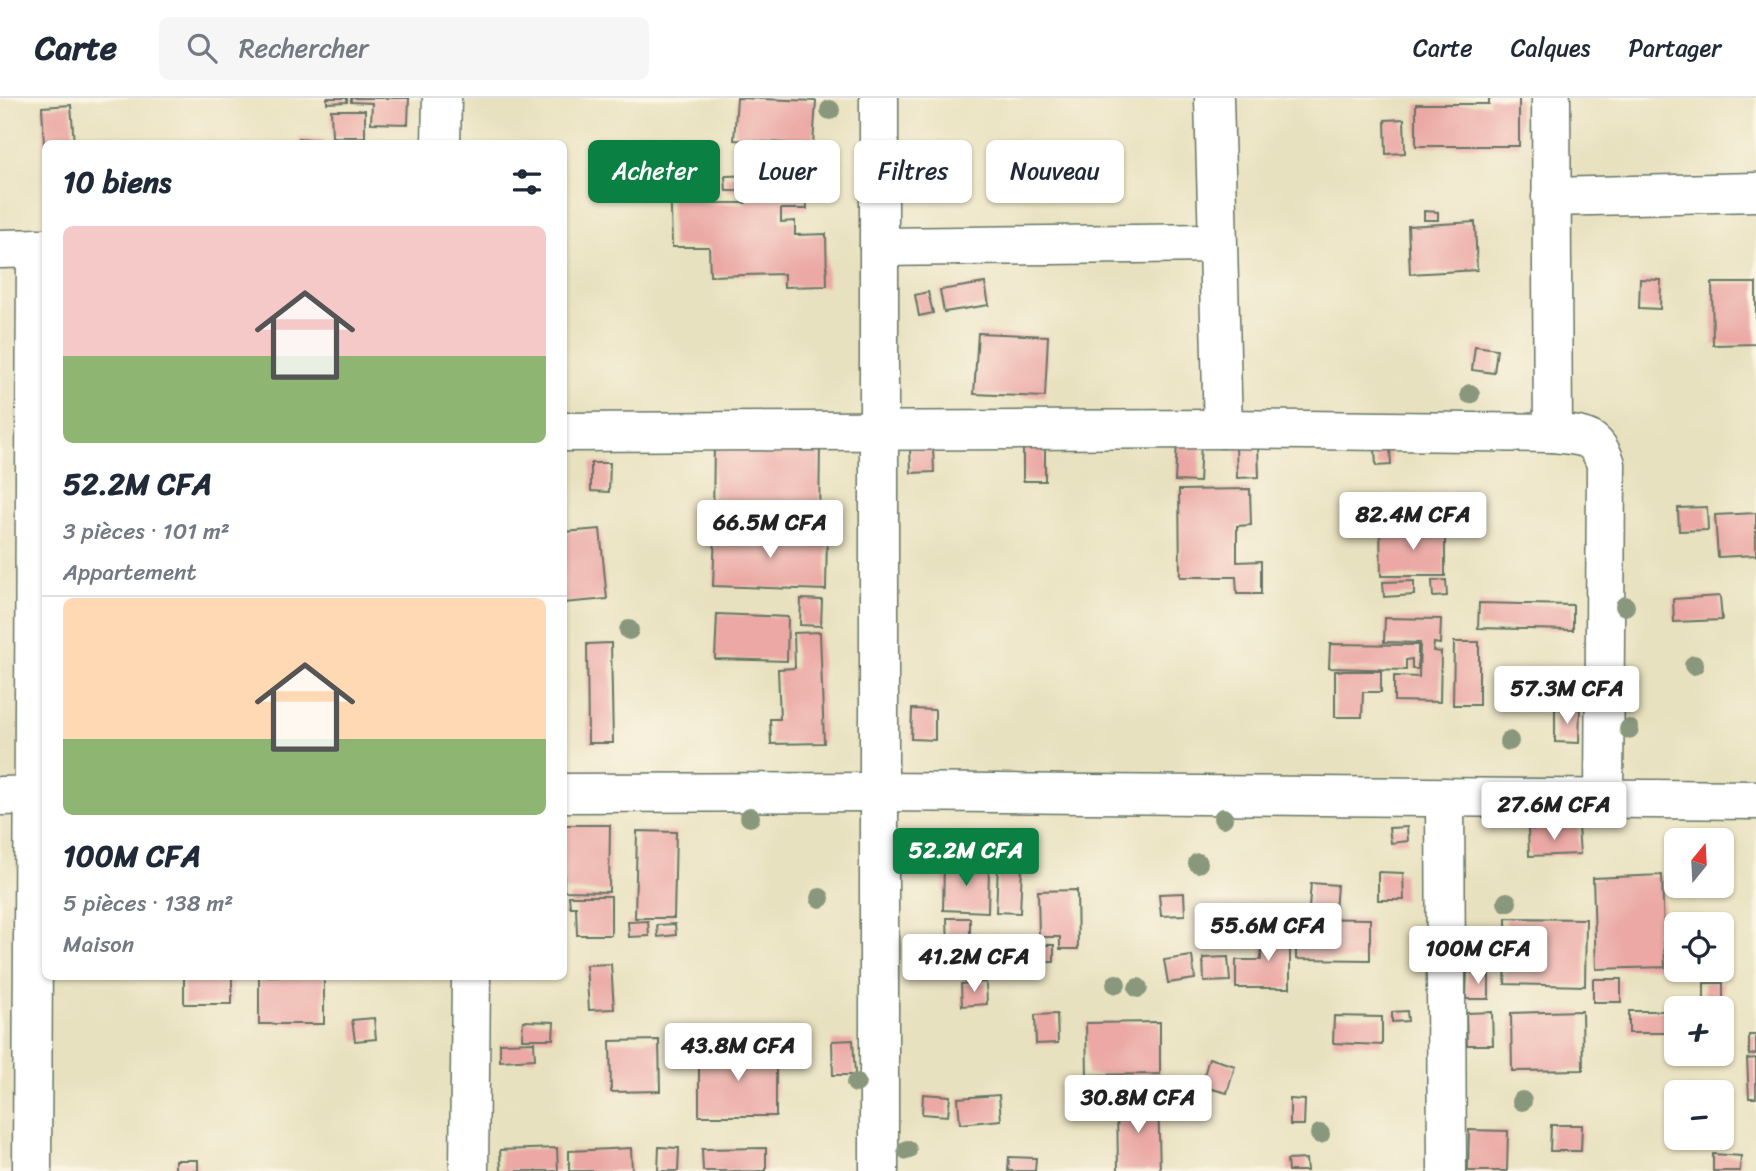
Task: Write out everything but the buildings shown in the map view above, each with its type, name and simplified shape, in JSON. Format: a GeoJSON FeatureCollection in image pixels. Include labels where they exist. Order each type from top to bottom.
{"type":"FeatureCollection","features":[{"type":"Feature","properties":{"kind":"street"},"geometry":{"type":"LineString","coordinates":[[441,140],[442,98]]}},
{"type":"Feature","properties":{"kind":"street"},"geometry":{"type":"LineString","coordinates":[[879,98],[879,1171]]}},
{"type":"Feature","properties":{"kind":"street"},"geometry":{"type":"LineString","coordinates":[[1214,98],[1223,429]]}},
{"type":"Feature","properties":{"kind":"street"},"geometry":{"type":"LineString","coordinates":[[1551,98],[1553,433]]}},
{"type":"Feature","properties":{"kind":"street"},"geometry":{"type":"LineString","coordinates":[[1551,197],[1756,192]]}},
{"type":"Feature","properties":{"kind":"street"},"geometry":{"type":"LineString","coordinates":[[879,247],[1217,243]]}},
{"type":"Feature","properties":{"kind":"street"},"geometry":{"type":"LineString","coordinates":[[21,1157],[27,795],[40,436],[27,248]]}},
{"type":"Feature","properties":{"kind":"street"},"geometry":{"type":"LineString","coordinates":[[567,432],[1223,429],[1553,433],[1586,437],[1601,448],[1606,464],[1604,800]]}},
{"type":"Feature","properties":{"kind":"street"},"geometry":{"type":"LineString","coordinates":[[567,793],[879,792],[1756,800]]}},
{"type":"Feature","properties":{"kind":"street"},"geometry":{"type":"LineString","coordinates":[[1446,797],[1447,1171]]}},
{"type":"Feature","properties":{"kind":"street"},"geometry":{"type":"LineString","coordinates":[[469,1171],[471,980]]}}]}
